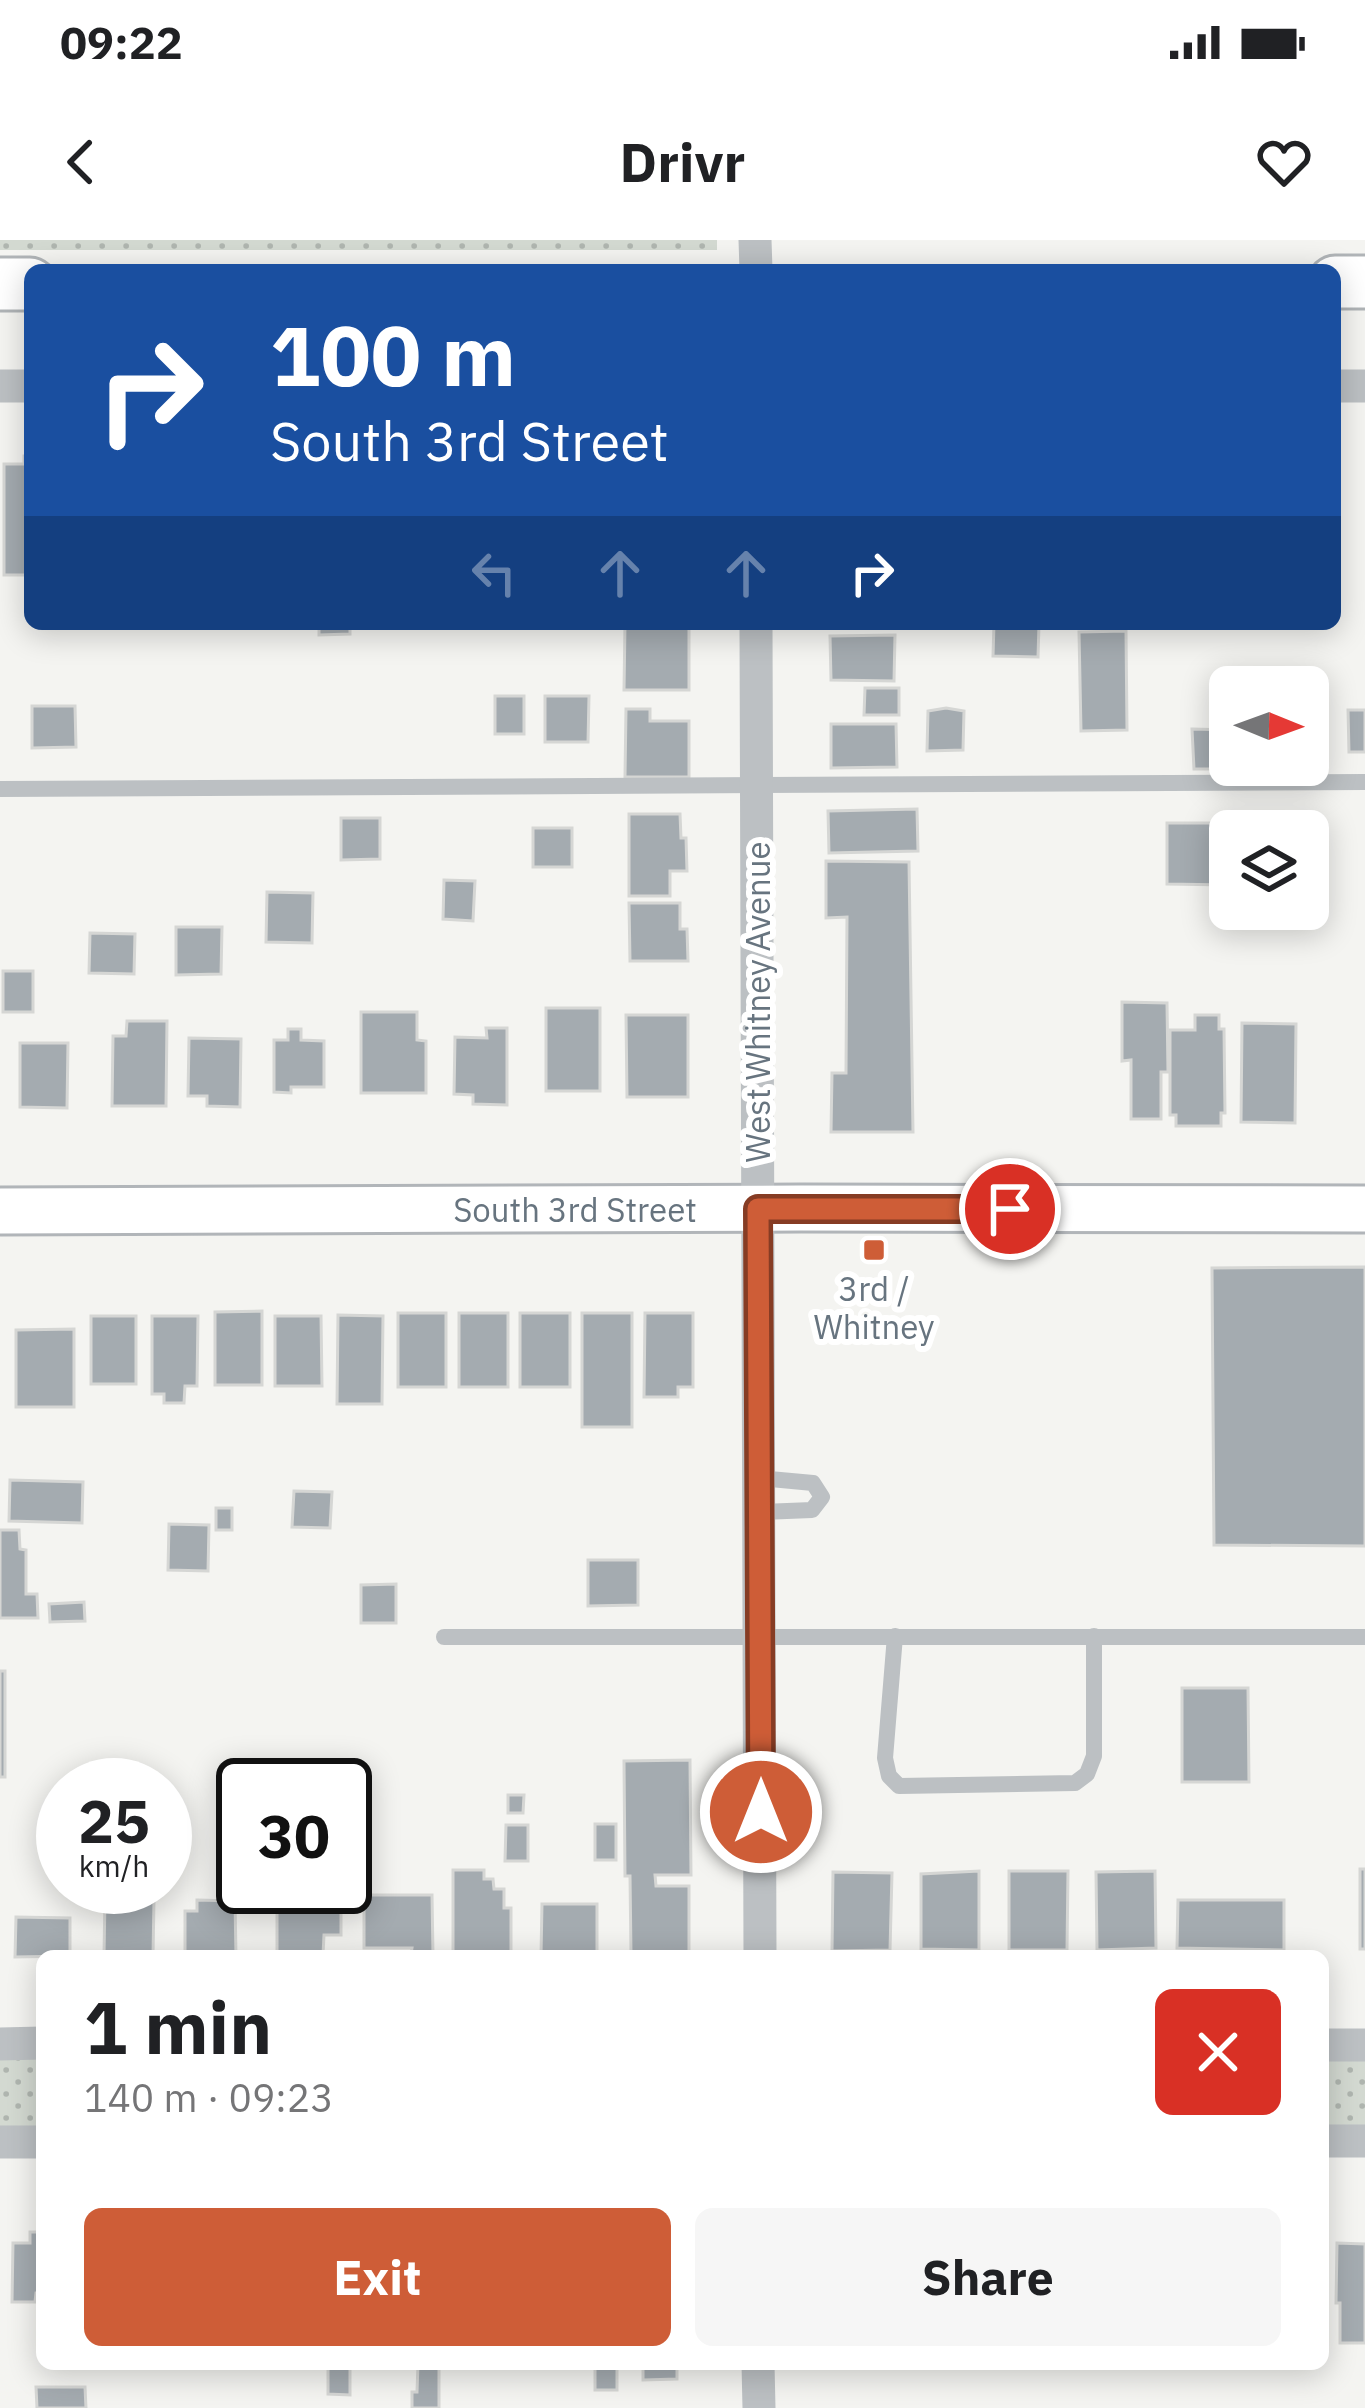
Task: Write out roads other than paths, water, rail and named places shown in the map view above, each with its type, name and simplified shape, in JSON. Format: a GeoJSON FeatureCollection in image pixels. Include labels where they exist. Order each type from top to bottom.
{"type":"FeatureCollection","features":[{"type":"Feature","properties":{"kind":"main road","name":"South 3rd Street"},"geometry":{"type":"LineString","coordinates":[[0,1211],[1365,1209]]}},
{"type":"Feature","properties":{"kind":"street","name":"West Whitney Avenue"},"geometry":{"type":"LineString","coordinates":[[756,630],[760,1950]]}},
{"type":"Feature","properties":{"kind":"street"},"geometry":{"type":"LineString","coordinates":[[0,2044],[36,2044]]}},
{"type":"Feature","properties":{"kind":"street"},"geometry":{"type":"LineString","coordinates":[[1329,2045],[1365,2044]]}},
{"type":"Feature","properties":{"kind":"street"},"geometry":{"type":"LineString","coordinates":[[0,2141],[36,2142]]}},
{"type":"Feature","properties":{"kind":"street"},"geometry":{"type":"LineString","coordinates":[[1329,2141],[1365,2141]]}},
{"type":"Feature","properties":{"kind":"street"},"geometry":{"type":"LineString","coordinates":[[758,2370],[759,2408]]}},
{"type":"Feature","properties":{"kind":"lane"},"geometry":{"type":"LineString","coordinates":[[0,789],[1365,782]]}},
{"type":"Feature","properties":{"kind":"lane"},"geometry":{"type":"LineString","coordinates":[[895,1636],[885,1758],[889,1776],[899,1786],[1076,1783],[1087,1774],[1094,1756],[1094,1636]]}},
{"type":"Feature","properties":{"kind":"lane"},"geometry":{"type":"LineString","coordinates":[[444,1637],[1365,1637]]}},
{"type":"Feature","properties":{"kind":"place","name":"3rd / Whitney"},"geometry":{"type":"Point","coordinates":[874,1250]}}]}
